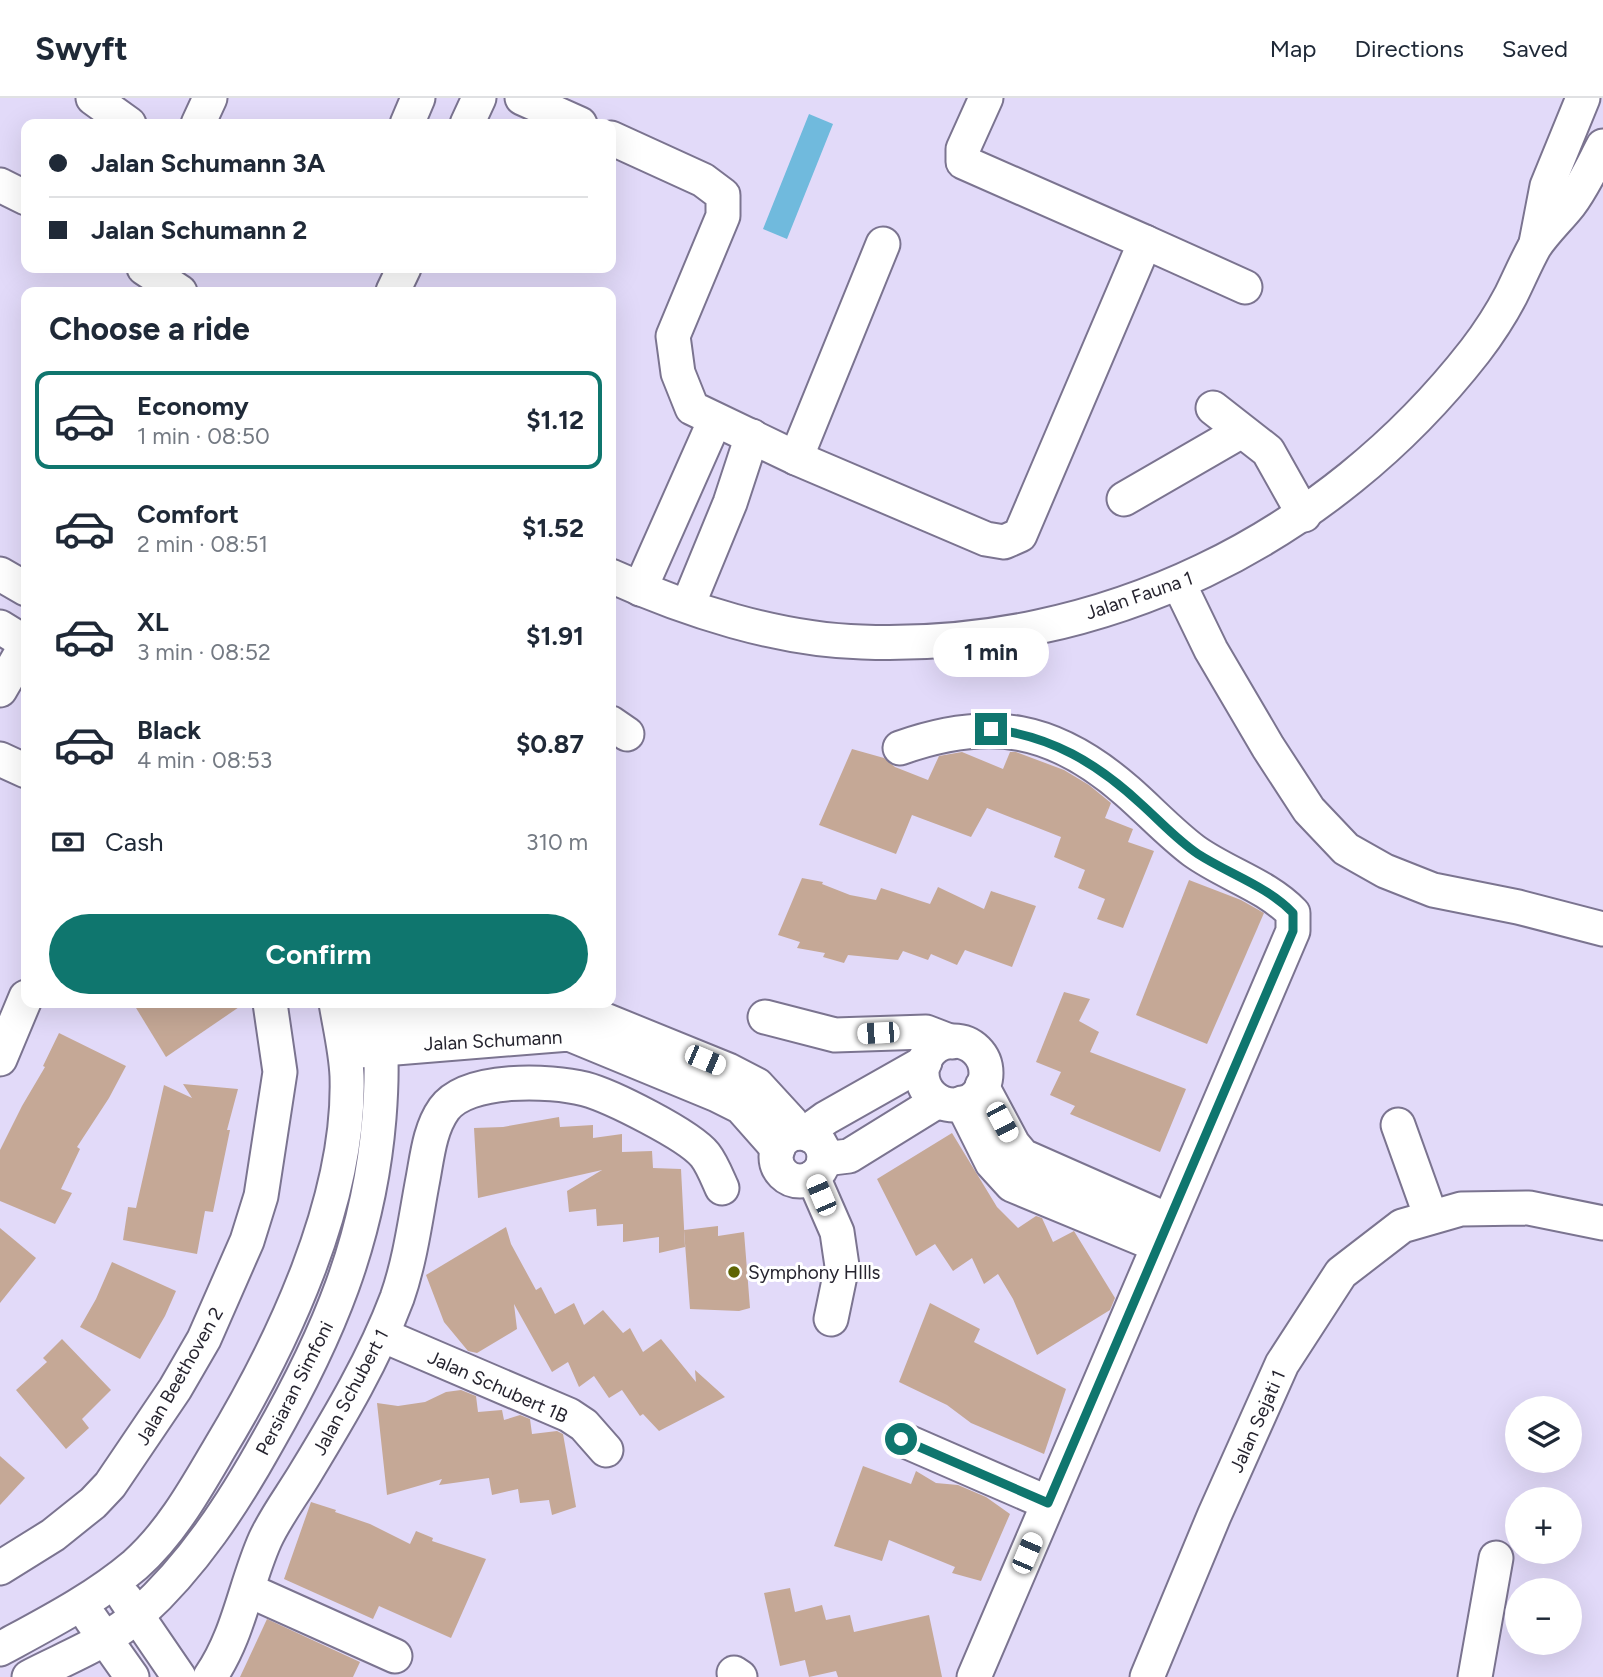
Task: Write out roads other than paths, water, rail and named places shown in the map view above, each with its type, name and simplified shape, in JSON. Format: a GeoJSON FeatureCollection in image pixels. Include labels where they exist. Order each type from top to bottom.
{"type":"FeatureCollection","features":[{"type":"Feature","properties":{"kind":"street"},"geometry":{"type":"LineString","coordinates":[[93,98],[122,119]]}},
{"type":"Feature","properties":{"kind":"street"},"geometry":{"type":"LineString","coordinates":[[200,119],[210,98]]}},
{"type":"Feature","properties":{"kind":"street"},"geometry":{"type":"LineString","coordinates":[[409,119],[418,98]]}},
{"type":"Feature","properties":{"kind":"street"},"geometry":{"type":"LineString","coordinates":[[469,119],[479,98]]}},
{"type":"Feature","properties":{"kind":"street"},"geometry":{"type":"LineString","coordinates":[[522,98],[569,119]]}},
{"type":"Feature","properties":{"kind":"street"},"geometry":{"type":"LineString","coordinates":[[986,98],[963,149],[963,162],[1245,287]]}},
{"type":"Feature","properties":{"kind":"street","name":"Jalan Fauna 1"},"geometry":{"type":"LineString","coordinates":[[1535,246],[1547,186],[1583,98]]}},
{"type":"Feature","properties":{"kind":"street"},"geometry":{"type":"LineString","coordinates":[[616,140],[703,180],[723,195],[723,216],[673,336],[678,373],[692,408],[796,458],[986,539],[1004,542],[1020,535],[1145,242]]}},
{"type":"Feature","properties":{"kind":"street","name":"Jalan Fauna 1"},"geometry":{"type":"LineString","coordinates":[[625,583],[770,631],[861,642],[974,639],[1065,620],[1179,584],[1248,549],[1304,515],[1366,467],[1424,410],[1476,350],[1509,299],[1535,246],[1572,201],[1603,146]]}},
{"type":"Feature","properties":{"kind":"street"},"geometry":{"type":"LineString","coordinates":[[0,185],[21,196]]}},
{"type":"Feature","properties":{"kind":"street"},"geometry":{"type":"LineString","coordinates":[[796,458],[883,244]]}},
{"type":"Feature","properties":{"kind":"street"},"geometry":{"type":"LineString","coordinates":[[152,273],[172,287]]}},
{"type":"Feature","properties":{"kind":"street"},"geometry":{"type":"LineString","coordinates":[[1213,408],[1240,432],[1268,451],[1304,515]]}},
{"type":"Feature","properties":{"kind":"street"},"geometry":{"type":"LineString","coordinates":[[625,583],[715,420]]}},
{"type":"Feature","properties":{"kind":"street"},"geometry":{"type":"LineString","coordinates":[[1124,499],[1240,432]]}},
{"type":"Feature","properties":{"kind":"street"},"geometry":{"type":"LineString","coordinates":[[688,605],[730,503],[752,436]]}},
{"type":"Feature","properties":{"kind":"street"},"geometry":{"type":"LineString","coordinates":[[0,574],[21,586]]}},
{"type":"Feature","properties":{"kind":"street"},"geometry":{"type":"LineString","coordinates":[[1179,584],[1211,650],[1268,747],[1309,810],[1346,849],[1385,871],[1433,890],[1518,907],[1603,929]]}},
{"type":"Feature","properties":{"kind":"street"},"geometry":{"type":"LineString","coordinates":[[0,627],[21,641]]}},
{"type":"Feature","properties":{"kind":"street"},"geometry":{"type":"LineString","coordinates":[[8,682],[21,655]]}},
{"type":"Feature","properties":{"kind":"street"},"geometry":{"type":"LineString","coordinates":[[900,748],[938,734],[991,729],[1021,732],[1064,748],[1097,767],[1198,854],[1281,901],[1293,913],[1293,931],[1162,1232],[974,1677]]}},
{"type":"Feature","properties":{"kind":"street"},"geometry":{"type":"LineString","coordinates":[[0,760],[21,770]]}},
{"type":"Feature","properties":{"kind":"street"},"geometry":{"type":"LineString","coordinates":[[0,1059],[21,1008]]}},
{"type":"Feature","properties":{"kind":"street","name":"Jalan Beethoven 2"},"geometry":{"type":"LineString","coordinates":[[0,1568],[53,1535],[93,1503],[110,1485],[142,1440],[204,1339],[247,1241],[261,1196],[280,1072],[271,1008]]}},
{"type":"Feature","properties":{"kind":"street","name":"Jalan Schumann"},"geometry":{"type":"LineString","coordinates":[[340,1027],[561,1008]]}},
{"type":"Feature","properties":{"kind":"street","name":"Jalan Schumann"},"geometry":{"type":"LineString","coordinates":[[575,1008],[729,1070],[757,1085],[791,1122],[837,1232],[842,1266],[831,1319]]}},
{"type":"Feature","properties":{"kind":"street"},"geometry":{"type":"LineString","coordinates":[[765,1017],[835,1035],[926,1032],[952,1042],[967,1044],[982,1059],[986,1069],[961,1097],[849,1156],[804,1150],[815,1126],[925,1062],[938,1046],[952,1042]]}},
{"type":"Feature","properties":{"kind":"street","name":"Persiaran Simfoni"},"geometry":{"type":"LineString","coordinates":[[29,1677],[104,1638],[137,1616],[203,1544],[261,1454],[297,1391],[326,1329],[364,1222],[375,1162],[382,1078],[377,1023]]}},
{"type":"Feature","properties":{"kind":"street","name":"Persiaran Simfoni"},"geometry":{"type":"LineString","coordinates":[[0,1649],[80,1604],[136,1564],[170,1528],[247,1402],[278,1341],[327,1221],[345,1116],[347,1075],[340,1027]]}},
{"type":"Feature","properties":{"kind":"street"},"geometry":{"type":"LineString","coordinates":[[925,1062],[925,1087],[961,1097],[1013,1144],[1018,1170],[1162,1232]]}},
{"type":"Feature","properties":{"kind":"street","name":"Jalan Schubert 1"},"geometry":{"type":"LineString","coordinates":[[210,1677],[227,1651],[265,1539],[351,1396],[382,1335],[410,1254],[435,1124],[456,1096],[487,1087],[555,1084],[610,1097],[691,1142],[705,1155],[722,1188]]}},
{"type":"Feature","properties":{"kind":"street"},"geometry":{"type":"LineString","coordinates":[[1398,1125],[1431,1217]]}},
{"type":"Feature","properties":{"kind":"street","name":"Jalan Sejati 1"},"geometry":{"type":"LineString","coordinates":[[1147,1677],[1214,1516],[1282,1364],[1340,1273],[1402,1226],[1461,1209],[1529,1208],[1603,1223]]}},
{"type":"Feature","properties":{"kind":"street","name":"Jalan Schubert 1B"},"geometry":{"type":"LineString","coordinates":[[382,1335],[569,1415],[584,1425],[606,1450]]}},
{"type":"Feature","properties":{"kind":"street"},"geometry":{"type":"LineString","coordinates":[[901,1439],[1048,1503]]}},
{"type":"Feature","properties":{"kind":"street"},"geometry":{"type":"LineString","coordinates":[[1475,1677],[1496,1558]]}},
{"type":"Feature","properties":{"kind":"street"},"geometry":{"type":"LineString","coordinates":[[113,1582],[179,1677]]}},
{"type":"Feature","properties":{"kind":"street"},"geometry":{"type":"LineString","coordinates":[[248,1590],[395,1656]]}},
{"type":"Feature","properties":{"kind":"street"},"geometry":{"type":"LineString","coordinates":[[80,1604],[132,1677]]}},
{"type":"Feature","properties":{"kind":"water"},"geometry":{"type":"Polygon","coordinates":[[[809,114],[833,124],[787,239],[763,229],[809,114]]]}},
{"type":"Feature","properties":{"kind":"place","name":"Symphony HIlls"},"geometry":{"type":"Point","coordinates":[734,1272]}}]}
